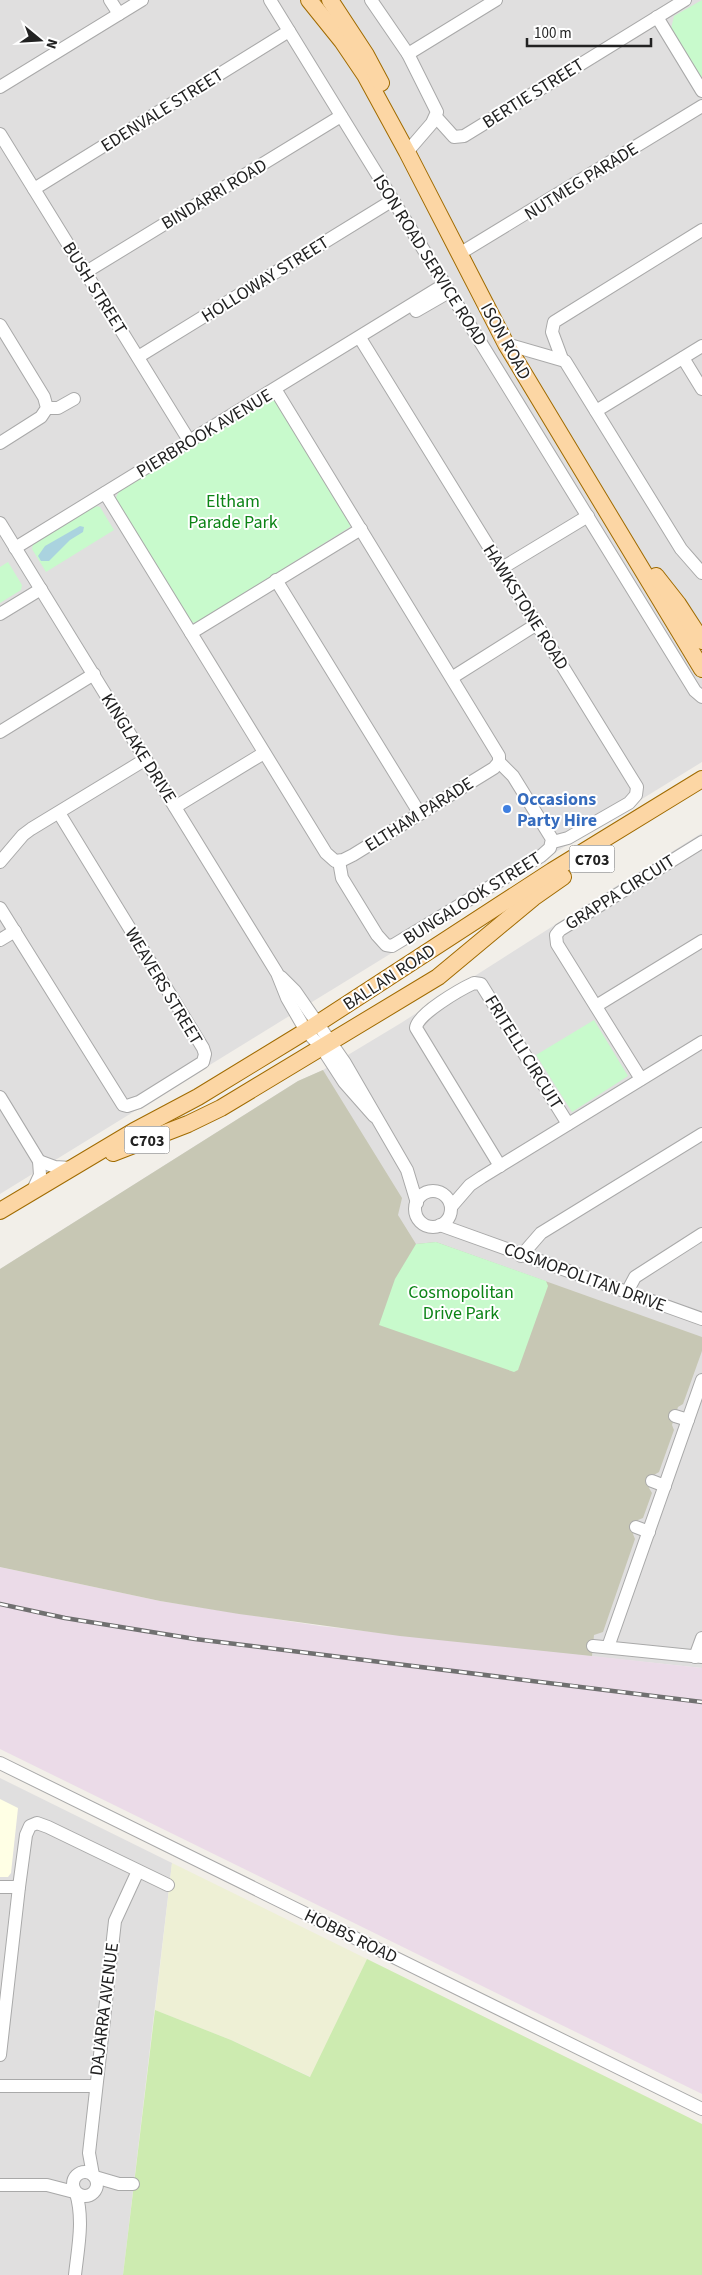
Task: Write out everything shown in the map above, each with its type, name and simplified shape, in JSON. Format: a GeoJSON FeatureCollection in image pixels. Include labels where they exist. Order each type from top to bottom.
{"type":"FeatureCollection","features":[{"type":"Feature","properties":{"kind":"main road","name":"ISON ROAD"},"geometry":{"type":"LineString","coordinates":[[309,0],[342,41],[365,75],[506,344],[702,669]]}},
{"type":"Feature","properties":{"kind":"main road","name":"ISON ROAD"},"geometry":{"type":"LineString","coordinates":[[330,0],[366,55],[383,88],[399,121],[407,152]]}},
{"type":"Feature","properties":{"kind":"main road","name":"ISON ROAD"},"geometry":{"type":"LineString","coordinates":[[614,524],[678,604],[702,641]]}},
{"type":"Feature","properties":{"kind":"main road","name":"BALLAN ROAD"},"geometry":{"type":"LineString","coordinates":[[0,1211],[134,1131],[198,1097],[312,1028],[552,871],[700,783]]}},
{"type":"Feature","properties":{"kind":"main road","name":"BALLAN ROAD"},"geometry":{"type":"LineString","coordinates":[[71,1168],[188,1124],[221,1108],[438,977],[533,898],[700,783]]}},
{"type":"Feature","properties":{"kind":"street"},"geometry":{"type":"LineString","coordinates":[[110,0],[119,14]]}},
{"type":"Feature","properties":{"kind":"street"},"geometry":{"type":"LineString","coordinates":[[119,14],[133,0]]}},
{"type":"Feature","properties":{"kind":"street"},"geometry":{"type":"LineString","coordinates":[[0,87],[142,0]]}},
{"type":"Feature","properties":{"kind":"street","name":"ISON ROAD SERVICE ROAD"},"geometry":{"type":"LineString","coordinates":[[270,0],[695,692],[702,697]]}},
{"type":"Feature","properties":{"kind":"street"},"geometry":{"type":"LineString","coordinates":[[371,0],[408,54],[436,108],[436,117],[407,152]]}},
{"type":"Feature","properties":{"kind":"street"},"geometry":{"type":"LineString","coordinates":[[408,54],[496,0]]}},
{"type":"Feature","properties":{"kind":"street","name":"BERTIE STREET"},"geometry":{"type":"LineString","coordinates":[[436,117],[450,134],[459,138],[464,136],[685,0]]}},
{"type":"Feature","properties":{"kind":"street"},"geometry":{"type":"LineString","coordinates":[[656,17],[702,91]]}},
{"type":"Feature","properties":{"kind":"street","name":"EDENVALE STREET"},"geometry":{"type":"LineString","coordinates":[[34,189],[288,31]]}},
{"type":"Feature","properties":{"kind":"street","name":"NUTMEG PARADE"},"geometry":{"type":"LineString","coordinates":[[459,254],[702,106]]}},
{"type":"Feature","properties":{"kind":"street","name":"BINDARRI ROAD"},"geometry":{"type":"LineString","coordinates":[[86,272],[342,116]]}},
{"type":"Feature","properties":{"kind":"street","name":"BUSH STREET"},"geometry":{"type":"LineString","coordinates":[[0,134],[190,442]]}},
{"type":"Feature","properties":{"kind":"street","name":"HOLLOWAY STREET"},"geometry":{"type":"LineString","coordinates":[[138,358],[393,200]]}},
{"type":"Feature","properties":{"kind":"street"},"geometry":{"type":"LineString","coordinates":[[702,230],[554,322],[552,327],[562,359],[569,366],[682,549],[702,573]]}},
{"type":"Feature","properties":{"kind":"street","name":"PIERBROOK AVENUE"},"geometry":{"type":"LineString","coordinates":[[15,548],[392,317],[416,311],[447,288]]}},
{"type":"Feature","properties":{"kind":"street"},"geometry":{"type":"LineString","coordinates":[[0,325],[44,397],[48,408]]}},
{"type":"Feature","properties":{"kind":"street","name":"HAWKSTONE ROAD"},"geometry":{"type":"LineString","coordinates":[[360,338],[634,782],[637,791],[636,795],[628,803],[568,838],[552,842]]}},
{"type":"Feature","properties":{"kind":"street","name":"ISON ROAD SERVICE ROAD"},"geometry":{"type":"LineString","coordinates":[[506,344],[562,359]]}},
{"type":"Feature","properties":{"kind":"street"},"geometry":{"type":"LineString","coordinates":[[596,411],[702,346]]}},
{"type":"Feature","properties":{"kind":"street"},"geometry":{"type":"LineString","coordinates":[[682,358],[702,389]]}},
{"type":"Feature","properties":{"kind":"street"},"geometry":{"type":"LineString","coordinates":[[276,389],[495,746],[499,762]]}},
{"type":"Feature","properties":{"kind":"street"},"geometry":{"type":"LineString","coordinates":[[0,443],[41,417],[48,408],[62,406],[74,399]]}},
{"type":"Feature","properties":{"kind":"street"},"geometry":{"type":"LineString","coordinates":[[105,494],[326,853],[331,859],[339,861]]}},
{"type":"Feature","properties":{"kind":"street"},"geometry":{"type":"LineString","coordinates":[[502,568],[588,516]]}},
{"type":"Feature","properties":{"kind":"street","name":"KINGLAKE DRIVE"},"geometry":{"type":"LineString","coordinates":[[0,523],[277,973],[287,998],[312,1028]]}},
{"type":"Feature","properties":{"kind":"street"},"geometry":{"type":"LineString","coordinates":[[191,633],[361,529]]}},
{"type":"Feature","properties":{"kind":"street"},"geometry":{"type":"LineString","coordinates":[[276,580],[420,814]]}},
{"type":"Feature","properties":{"kind":"street"},"geometry":{"type":"LineString","coordinates":[[0,614],[41,589]]}},
{"type":"Feature","properties":{"kind":"street"},"geometry":{"type":"LineString","coordinates":[[453,677],[537,624]]}},
{"type":"Feature","properties":{"kind":"street"},"geometry":{"type":"LineString","coordinates":[[0,732],[94,674]]}},
{"type":"Feature","properties":{"kind":"street"},"geometry":{"type":"LineString","coordinates":[[175,807],[264,753]]}},
{"type":"Feature","properties":{"kind":"street"},"geometry":{"type":"LineString","coordinates":[[0,862],[22,835],[146,759]]}},
{"type":"Feature","properties":{"kind":"street","name":"ELTHAM PARADE"},"geometry":{"type":"LineString","coordinates":[[339,861],[420,814],[494,768],[499,762]]}},
{"type":"Feature","properties":{"kind":"street","name":"BUNGALOOK STREET"},"geometry":{"type":"LineString","coordinates":[[339,861],[342,878],[377,935],[385,944],[392,946],[541,856],[550,848],[552,842],[550,834],[512,776],[499,762]]}},
{"type":"Feature","properties":{"kind":"street","name":"WEAVERS STREET"},"geometry":{"type":"LineString","coordinates":[[0,908],[119,1102],[128,1106],[139,1102],[203,1062],[205,1054],[203,1048],[58,813]]}},
{"type":"Feature","properties":{"kind":"street","name":"GRAPPA CIRCUIT"},"geometry":{"type":"LineString","coordinates":[[640,1080],[557,944],[557,932],[702,842]]}},
{"type":"Feature","properties":{"kind":"street"},"geometry":{"type":"LineString","coordinates":[[0,940],[15,931]]}},
{"type":"Feature","properties":{"kind":"street"},"geometry":{"type":"LineString","coordinates":[[596,1006],[702,941]]}},
{"type":"Feature","properties":{"kind":"street","name":"FRITELLI CIRCUIT"},"geometry":{"type":"LineString","coordinates":[[500,1166],[416,1028],[418,1021],[443,1001],[474,983],[481,984],[568,1124]]}},
{"type":"Feature","properties":{"kind":"street"},"geometry":{"type":"LineString","coordinates":[[312,1028],[345,1063],[407,1170],[417,1203],[416,1212],[419,1220],[427,1226],[440,1226],[470,1185],[702,1042]]}},
{"type":"Feature","properties":{"kind":"street"},"geometry":{"type":"LineString","coordinates":[[326,1045],[344,1082],[374,1116]]}},
{"type":"Feature","properties":{"kind":"street"},"geometry":{"type":"LineString","coordinates":[[0,1097],[39,1161],[40,1175],[32,1192]]}},
{"type":"Feature","properties":{"kind":"street"},"geometry":{"type":"LineString","coordinates":[[521,1256],[541,1233],[702,1134]]}},
{"type":"Feature","properties":{"kind":"street"},"geometry":{"type":"LineString","coordinates":[[39,1161],[55,1167],[71,1168]]}},
{"type":"Feature","properties":{"kind":"street"},"geometry":{"type":"LineString","coordinates":[[407,1170],[430,1192],[444,1195],[459,1187],[470,1185]]}},
{"type":"Feature","properties":{"kind":"street"},"geometry":{"type":"LineString","coordinates":[[417,1203],[422,1196],[430,1192]]}},
{"type":"Feature","properties":{"kind":"street"},"geometry":{"type":"LineString","coordinates":[[444,1195],[450,1211]]}},
{"type":"Feature","properties":{"kind":"street","name":"COSMOPOLITAN DRIVE"},"geometry":{"type":"LineString","coordinates":[[450,1211],[468,1234]]}},
{"type":"Feature","properties":{"kind":"street","name":"COSMOPOLITAN DRIVE"},"geometry":{"type":"LineString","coordinates":[[440,1226],[468,1234],[521,1256],[702,1319]]}},
{"type":"Feature","properties":{"kind":"street"},"geometry":{"type":"LineString","coordinates":[[627,1292],[635,1277],[702,1234]]}},
{"type":"Feature","properties":{"kind":"street"},"geometry":{"type":"LineString","coordinates":[[608,1647],[702,1380]]}},
{"type":"Feature","properties":{"kind":"street"},"geometry":{"type":"LineString","coordinates":[[675,1416],[688,1420]]}},
{"type":"Feature","properties":{"kind":"street"},"geometry":{"type":"LineString","coordinates":[[652,1481],[665,1486]]}},
{"type":"Feature","properties":{"kind":"street"},"geometry":{"type":"LineString","coordinates":[[636,1527],[649,1532]]}},
{"type":"Feature","properties":{"kind":"street"},"geometry":{"type":"LineString","coordinates":[[593,1646],[699,1657],[702,1638]]}},
{"type":"Feature","properties":{"kind":"street","name":"HOBBS ROAD"},"geometry":{"type":"LineString","coordinates":[[0,1763],[702,2109]]}},
{"type":"Feature","properties":{"kind":"street"},"geometry":{"type":"LineString","coordinates":[[0,2055],[4,1987],[28,1830],[34,1824],[48,1827],[168,1885]]}},
{"type":"Feature","properties":{"kind":"street","name":"DAJARRA AVENUE"},"geometry":{"type":"LineString","coordinates":[[94,2176],[89,2153],[115,1921],[138,1871]]}},
{"type":"Feature","properties":{"kind":"street"},"geometry":{"type":"LineString","coordinates":[[0,1887],[20,1886]]}},
{"type":"Feature","properties":{"kind":"street"},"geometry":{"type":"LineString","coordinates":[[0,2086],[95,2086]]}},
{"type":"Feature","properties":{"kind":"street","name":"DAJARRA AVENUE"},"geometry":{"type":"LineString","coordinates":[[77,2175],[89,2153]]}},
{"type":"Feature","properties":{"kind":"street"},"geometry":{"type":"LineString","coordinates":[[47,2185],[87,2172],[119,2184],[132,2184]]}},
{"type":"Feature","properties":{"kind":"street"},"geometry":{"type":"LineString","coordinates":[[74,2275],[81,2220],[80,2208],[72,2184],[77,2175]]}},
{"type":"Feature","properties":{"kind":"street"},"geometry":{"type":"LineString","coordinates":[[81,2220],[97,2184],[94,2176]]}},
{"type":"Feature","properties":{"kind":"street"},"geometry":{"type":"LineString","coordinates":[[0,2185],[47,2185],[75,2192],[81,2196],[93,2194],[119,2184]]}},
{"type":"Feature","properties":{"kind":"shaded area"},"geometry":{"type":"Polygon","coordinates":[[[0,0],[702,0],[702,762],[0,1194],[0,0]]]}},
{"type":"Feature","properties":{"kind":"shaded area"},"geometry":{"type":"Polygon","coordinates":[[[702,833],[702,1668],[400,1636],[0,1567],[0,1269],[298,1081],[323,1070],[401,1023],[702,833]]]}},
{"type":"Feature","properties":{"kind":"shaded area"},"geometry":{"type":"Polygon","coordinates":[[[323,1070],[402,1198],[398,1215],[416,1244],[436,1242],[702,1337],[702,1351],[683,1404],[678,1407],[672,1425],[674,1430],[659,1472],[654,1475],[649,1488],[652,1493],[643,1518],[638,1520],[633,1534],[635,1539],[603,1632],[594,1635],[592,1656],[400,1636],[239,1614],[160,1601],[0,1567],[0,1269],[298,1081],[323,1070]]]}},
{"type":"Feature","properties":{"kind":"shaded area"},"geometry":{"type":"Polygon","coordinates":[[[0,1567],[160,1601],[320,1626],[702,1668],[702,2094],[0,1749],[0,1567]]]}},
{"type":"Feature","properties":{"kind":"shaded area"},"geometry":{"type":"Polygon","coordinates":[[[0,1778],[172,1863],[123,2275],[0,2275],[0,1778]]]}},
{"type":"Feature","properties":{"kind":"shaded area"},"geometry":{"type":"Polygon","coordinates":[[[0,1799],[18,1808],[11,1873],[8,1877],[0,1877],[0,1799]]]}},
{"type":"Feature","properties":{"kind":"shaded area"},"geometry":{"type":"Polygon","coordinates":[[[172,1863],[367,1959],[311,2077],[231,2040],[155,2010],[172,1863]]]}},
{"type":"Feature","properties":{"kind":"green space"},"geometry":{"type":"Polygon","coordinates":[[[702,0],[702,79],[671,29],[674,16],[702,0]]]}},
{"type":"Feature","properties":{"kind":"green space","name":"Eltham Parade Park"},"geometry":{"type":"Polygon","coordinates":[[[272,399],[275,400],[351,523],[350,527],[196,623],[190,622],[115,500],[119,491],[272,399]]]}},
{"type":"Feature","properties":{"kind":"green space"},"geometry":{"type":"Polygon","coordinates":[[[95,506],[100,507],[114,530],[46,572],[32,549],[33,544],[95,506]]]}},
{"type":"Feature","properties":{"kind":"green space"},"geometry":{"type":"Polygon","coordinates":[[[8,562],[22,585],[21,590],[0,603],[0,567],[8,562]]]}},
{"type":"Feature","properties":{"kind":"green space"},"geometry":{"type":"Polygon","coordinates":[[[594,1020],[628,1076],[572,1112],[536,1055],[594,1020]]]}},
{"type":"Feature","properties":{"kind":"green space","name":"Cosmopolitan Drive Park"},"geometry":{"type":"Polygon","coordinates":[[[436,1242],[546,1281],[548,1286],[518,1370],[514,1372],[379,1325],[395,1279],[416,1244],[436,1242]]]}},
{"type":"Feature","properties":{"kind":"green space"},"geometry":{"type":"Polygon","coordinates":[[[367,1959],[702,2124],[702,2275],[123,2275],[155,2010],[231,2040],[310,2077],[367,1959]]]}},
{"type":"Feature","properties":{"kind":"water"},"geometry":{"type":"Polygon","coordinates":[[[80,526],[84,527],[83,532],[70,540],[49,561],[41,561],[38,556],[45,546],[80,526]]]}},
{"type":"Feature","properties":{"kind":"railway"},"geometry":{"type":"LineString","coordinates":[[0,1604],[65,1618],[195,1639],[702,1702]]}},
{"type":"Feature","properties":{"kind":"place","name":"Occasions Party Hire"},"geometry":{"type":"Point","coordinates":[507,809]}}]}
